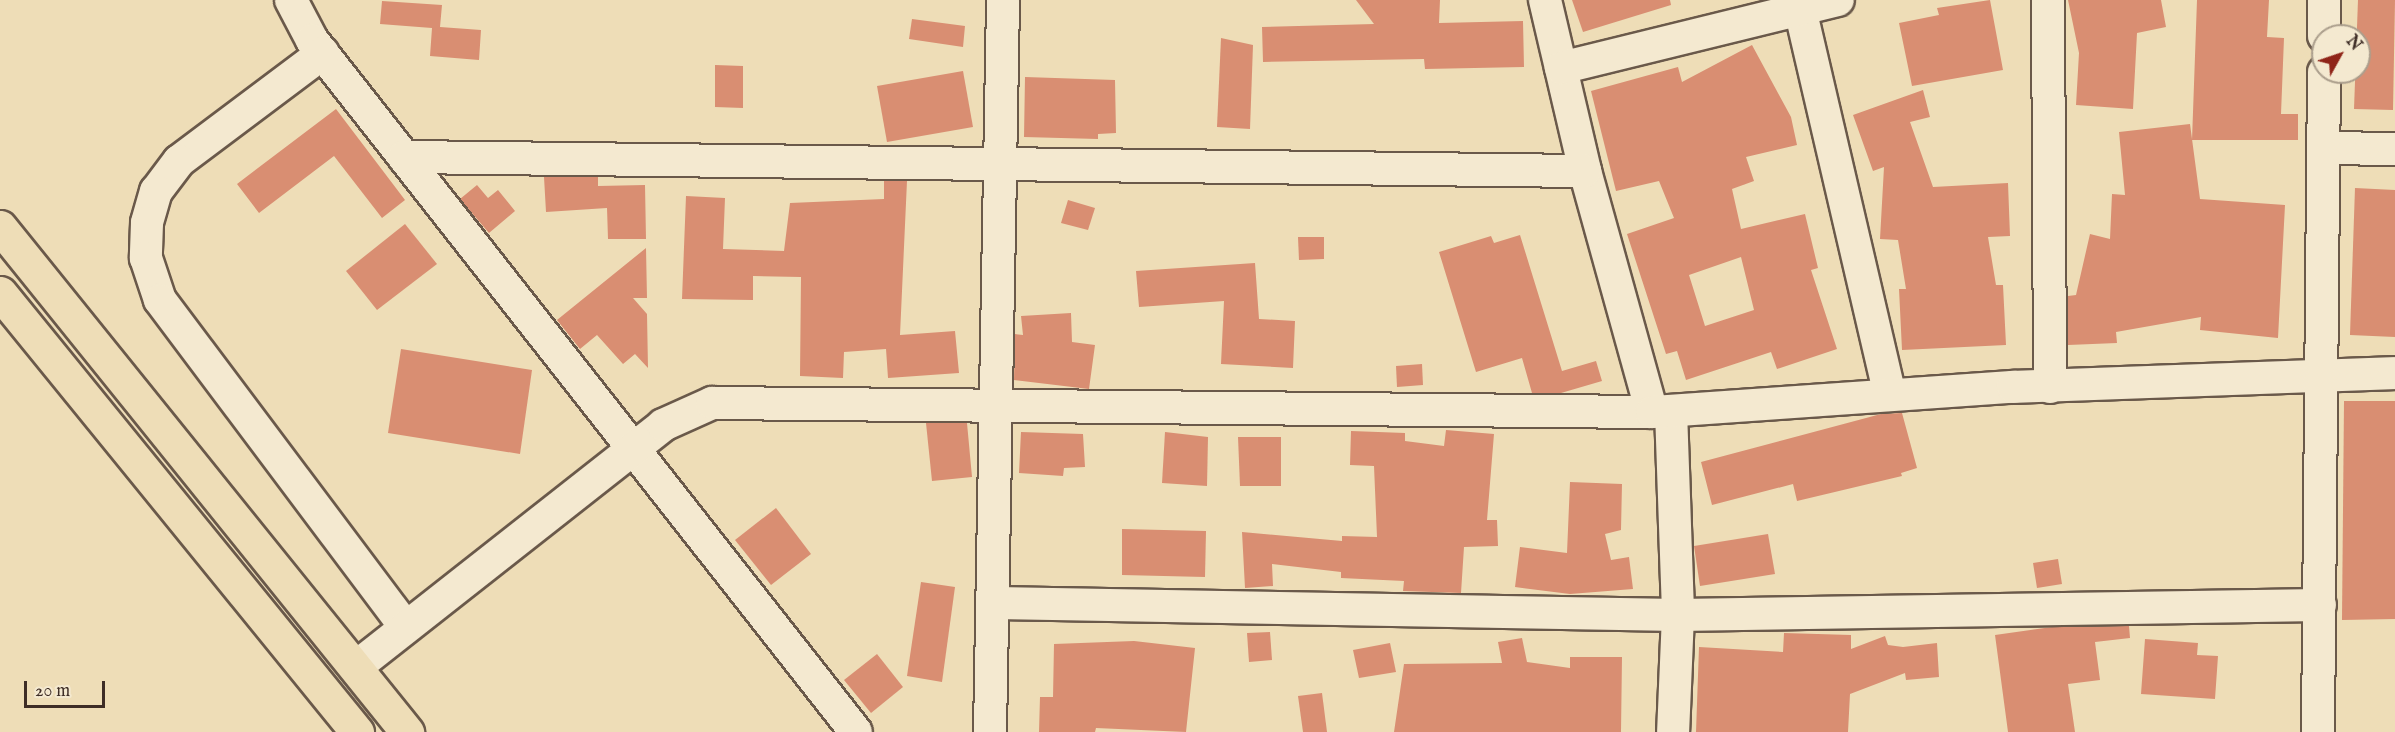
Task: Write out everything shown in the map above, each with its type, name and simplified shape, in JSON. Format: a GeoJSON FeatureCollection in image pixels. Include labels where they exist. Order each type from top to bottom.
{"type":"FeatureCollection","features":[{"type":"Feature","properties":{"kind":"main road"},"geometry":{"type":"LineString","coordinates":[[0,226],[407,732]]}},
{"type":"Feature","properties":{"kind":"main road"},"geometry":{"type":"LineString","coordinates":[[0,293],[357,732]]}},
{"type":"Feature","properties":{"kind":"street"},"geometry":{"type":"LineString","coordinates":[[291,0],[323,53],[631,449],[856,732]]}},
{"type":"Feature","properties":{"kind":"street"},"geometry":{"type":"LineString","coordinates":[[990,732],[996,603],[997,163],[1003,0]]}},
{"type":"Feature","properties":{"kind":"street"},"geometry":{"type":"LineString","coordinates":[[1545,0],[1584,171],[1662,411],[1678,615],[1673,732]]}},
{"type":"Feature","properties":{"kind":"street"},"geometry":{"type":"LineString","coordinates":[[1561,68],[1799,4],[1838,0]]}},
{"type":"Feature","properties":{"kind":"street"},"geometry":{"type":"LineString","coordinates":[[2048,0],[2050,387]]}},
{"type":"Feature","properties":{"kind":"street"},"geometry":{"type":"LineString","coordinates":[[2324,0],[2324,24]]}},
{"type":"Feature","properties":{"kind":"street"},"geometry":{"type":"LineString","coordinates":[[1799,4],[1890,394]]}},
{"type":"Feature","properties":{"kind":"street"},"geometry":{"type":"LineString","coordinates":[[323,53],[179,161],[156,191],[147,223],[147,258],[160,300],[405,626]]}},
{"type":"Feature","properties":{"kind":"street"},"geometry":{"type":"LineString","coordinates":[[2318,732],[2324,84]]}},
{"type":"Feature","properties":{"kind":"street"},"geometry":{"type":"LineString","coordinates":[[2324,148],[2395,149]]}},
{"type":"Feature","properties":{"kind":"street"},"geometry":{"type":"LineString","coordinates":[[404,157],[1584,171]]}},
{"type":"Feature","properties":{"kind":"street"},"geometry":{"type":"LineString","coordinates":[[356,668],[405,626],[631,449],[686,411],[712,403],[1662,411],[1890,394],[2322,374],[2395,373]]}},
{"type":"Feature","properties":{"kind":"street"},"geometry":{"type":"LineString","coordinates":[[996,603],[1678,615],[2320,605]]}},
{"type":"Feature","properties":{"kind":"building"},"geometry":{"type":"Polygon","coordinates":[[[1356,0],[1440,0],[1439,23],[1523,21],[1524,67],[1425,69],[1424,59],[1263,62],[1262,27],[1374,24],[1356,0]]]}},
{"type":"Feature","properties":{"kind":"building"},"geometry":{"type":"Polygon","coordinates":[[[1572,0],[1670,0],[1671,5],[1583,32],[1572,0]]]}},
{"type":"Feature","properties":{"kind":"building"},"geometry":{"type":"Polygon","coordinates":[[[1990,0],[2003,70],[1912,86],[1899,23],[1939,15],[1937,8],[1990,0]]]}},
{"type":"Feature","properties":{"kind":"building"},"geometry":{"type":"Polygon","coordinates":[[[2068,0],[2161,0],[2166,27],[2137,33],[2133,109],[2076,105],[2079,53],[2068,0]]]}},
{"type":"Feature","properties":{"kind":"building"},"geometry":{"type":"Polygon","coordinates":[[[2197,0],[2269,0],[2267,37],[2284,38],[2281,114],[2298,114],[2298,140],[2192,140],[2197,0]]]}},
{"type":"Feature","properties":{"kind":"building"},"geometry":{"type":"Polygon","coordinates":[[[2358,0],[2395,0],[2393,110],[2354,109],[2355,84],[2371,84],[2371,24],[2357,24],[2358,0]]]}},
{"type":"Feature","properties":{"kind":"building"},"geometry":{"type":"Polygon","coordinates":[[[382,1],[442,5],[440,27],[481,30],[479,60],[430,56],[432,28],[380,24],[382,1]]]}},
{"type":"Feature","properties":{"kind":"building"},"geometry":{"type":"Polygon","coordinates":[[[912,19],[965,26],[963,47],[909,39],[912,19]]]}},
{"type":"Feature","properties":{"kind":"building"},"geometry":{"type":"Polygon","coordinates":[[[1221,38],[1253,45],[1250,129],[1217,127],[1221,38]]]}},
{"type":"Feature","properties":{"kind":"building"},"geometry":{"type":"Polygon","coordinates":[[[1752,45],[1791,117],[1797,145],[1746,157],[1754,181],[1732,189],[1741,229],[1805,214],[1818,268],[1811,270],[1837,349],[1777,369],[1771,352],[1686,380],[1677,351],[1666,354],[1627,234],[1674,218],[1659,181],[1616,191],[1591,91],[1678,67],[1682,82],[1752,45]],[[1741,257],[1689,275],[1705,326],[1754,310],[1741,257]]]}},
{"type":"Feature","properties":{"kind":"building"},"geometry":{"type":"Polygon","coordinates":[[[715,65],[743,66],[743,108],[715,107],[715,65]]]}},
{"type":"Feature","properties":{"kind":"building"},"geometry":{"type":"Polygon","coordinates":[[[963,71],[973,127],[887,142],[877,86],[963,71]]]}},
{"type":"Feature","properties":{"kind":"building"},"geometry":{"type":"Polygon","coordinates":[[[1025,77],[1115,80],[1116,133],[1098,134],[1098,139],[1024,137],[1025,77]]]}},
{"type":"Feature","properties":{"kind":"building"},"geometry":{"type":"Polygon","coordinates":[[[1923,90],[1930,117],[1910,122],[1933,187],[2008,183],[2010,236],[1988,237],[1996,285],[2003,285],[2006,345],[1902,350],[1899,289],[1906,289],[1898,240],[1880,239],[1884,167],[1873,171],[1853,115],[1923,90]]]}},
{"type":"Feature","properties":{"kind":"building"},"geometry":{"type":"Polygon","coordinates":[[[336,109],[405,200],[382,218],[334,156],[259,213],[237,184],[336,109]]]}},
{"type":"Feature","properties":{"kind":"building"},"geometry":{"type":"Polygon","coordinates":[[[2190,124],[2200,199],[2285,205],[2278,338],[2200,330],[2201,317],[2116,332],[2117,343],[2068,345],[2068,296],[2076,295],[2090,234],[2110,239],[2112,194],[2125,195],[2119,132],[2190,124]]]}},
{"type":"Feature","properties":{"kind":"building"},"geometry":{"type":"Polygon","coordinates":[[[544,177],[598,177],[598,186],[645,185],[646,239],[608,239],[607,208],[546,212],[544,177]]]}},
{"type":"Feature","properties":{"kind":"building"},"geometry":{"type":"Polygon","coordinates":[[[884,181],[907,181],[900,335],[955,331],[959,373],[888,378],[886,349],[844,352],[843,378],[800,376],[801,277],[753,276],[753,300],[682,299],[686,196],[725,198],[723,249],[784,251],[790,203],[884,199],[884,181]]]}},
{"type":"Feature","properties":{"kind":"building"},"geometry":{"type":"Polygon","coordinates":[[[477,185],[488,198],[498,190],[515,211],[489,233],[460,199],[477,185]]]}},
{"type":"Feature","properties":{"kind":"building"},"geometry":{"type":"Polygon","coordinates":[[[2355,188],[2395,190],[2395,337],[2350,335],[2355,188]]]}},
{"type":"Feature","properties":{"kind":"building"},"geometry":{"type":"Polygon","coordinates":[[[1068,200],[1095,208],[1088,230],[1061,223],[1068,200]]]}},
{"type":"Feature","properties":{"kind":"building"},"geometry":{"type":"Polygon","coordinates":[[[405,224],[437,264],[377,310],[346,271],[405,224]]]}},
{"type":"Feature","properties":{"kind":"building"},"geometry":{"type":"Polygon","coordinates":[[[1520,235],[1562,371],[1596,361],[1602,381],[1561,393],[1532,393],[1522,358],[1476,372],[1439,252],[1491,236],[1494,243],[1520,235]]]}},
{"type":"Feature","properties":{"kind":"building"},"geometry":{"type":"Polygon","coordinates":[[[1298,237],[1324,237],[1324,259],[1299,260],[1298,237]]]}},
{"type":"Feature","properties":{"kind":"building"},"geometry":{"type":"Polygon","coordinates":[[[646,248],[647,298],[633,298],[647,314],[648,368],[635,354],[623,364],[597,335],[580,349],[557,320],[646,248]]]}},
{"type":"Feature","properties":{"kind":"building"},"geometry":{"type":"Polygon","coordinates":[[[1255,263],[1259,319],[1295,321],[1293,368],[1221,364],[1224,301],[1139,307],[1136,271],[1255,263]]]}},
{"type":"Feature","properties":{"kind":"building"},"geometry":{"type":"Polygon","coordinates":[[[1071,313],[1072,342],[1095,345],[1089,389],[1014,380],[1015,334],[1023,335],[1021,316],[1071,313]]]}},
{"type":"Feature","properties":{"kind":"building"},"geometry":{"type":"Polygon","coordinates":[[[401,349],[532,370],[520,454],[388,433],[401,349]]]}},
{"type":"Feature","properties":{"kind":"building"},"geometry":{"type":"Polygon","coordinates":[[[1422,364],[1423,385],[1397,387],[1396,366],[1422,364]]]}},
{"type":"Feature","properties":{"kind":"building"},"geometry":{"type":"Polygon","coordinates":[[[2344,401],[2395,401],[2395,619],[2342,620],[2344,401]]]}},
{"type":"Feature","properties":{"kind":"building"},"geometry":{"type":"Polygon","coordinates":[[[1902,413],[1917,468],[1901,473],[1902,476],[1797,501],[1793,484],[1712,505],[1701,462],[1881,414],[1902,413]]]}},
{"type":"Feature","properties":{"kind":"building"},"geometry":{"type":"Polygon","coordinates":[[[926,423],[967,423],[972,477],[932,481],[926,423]]]}},
{"type":"Feature","properties":{"kind":"building"},"geometry":{"type":"Polygon","coordinates":[[[1446,430],[1494,434],[1487,520],[1497,520],[1498,546],[1464,547],[1461,593],[1403,591],[1404,581],[1341,578],[1341,572],[1272,564],[1273,586],[1245,588],[1242,532],[1342,541],[1342,536],[1377,537],[1374,466],[1350,465],[1351,431],[1405,433],[1405,441],[1444,446],[1446,430]]]}},
{"type":"Feature","properties":{"kind":"building"},"geometry":{"type":"Polygon","coordinates":[[[1021,432],[1083,434],[1085,467],[1064,468],[1063,476],[1019,473],[1021,432]]]}},
{"type":"Feature","properties":{"kind":"building"},"geometry":{"type":"Polygon","coordinates":[[[1165,432],[1208,437],[1207,486],[1162,483],[1165,432]]]}},
{"type":"Feature","properties":{"kind":"building"},"geometry":{"type":"Polygon","coordinates":[[[1238,437],[1281,437],[1281,486],[1240,486],[1238,437]]]}},
{"type":"Feature","properties":{"kind":"building"},"geometry":{"type":"Polygon","coordinates":[[[1570,482],[1622,484],[1621,530],[1605,534],[1611,560],[1629,557],[1633,589],[1570,594],[1515,587],[1520,547],[1567,553],[1570,482]]]}},
{"type":"Feature","properties":{"kind":"building"},"geometry":{"type":"Polygon","coordinates":[[[776,508],[811,554],[771,585],[735,540],[776,508]]]}},
{"type":"Feature","properties":{"kind":"building"},"geometry":{"type":"Polygon","coordinates":[[[1122,529],[1206,531],[1205,577],[1122,575],[1122,529]]]}},
{"type":"Feature","properties":{"kind":"building"},"geometry":{"type":"Polygon","coordinates":[[[1768,534],[1775,574],[1700,586],[1694,546],[1768,534]]]}},
{"type":"Feature","properties":{"kind":"building"},"geometry":{"type":"Polygon","coordinates":[[[2058,559],[2062,584],[2037,588],[2033,563],[2058,559]]]}},
{"type":"Feature","properties":{"kind":"building"},"geometry":{"type":"Polygon","coordinates":[[[921,582],[955,587],[942,682],[907,676],[921,582]]]}},
{"type":"Feature","properties":{"kind":"building"},"geometry":{"type":"Polygon","coordinates":[[[2129,626],[2130,638],[2095,642],[2100,680],[2068,684],[2075,732],[2008,732],[1995,635],[2052,627],[2129,626]]]}},
{"type":"Feature","properties":{"kind":"building"},"geometry":{"type":"Polygon","coordinates":[[[1270,632],[1272,660],[1249,662],[1247,633],[1270,632]]]}},
{"type":"Feature","properties":{"kind":"building"},"geometry":{"type":"Polygon","coordinates":[[[1784,633],[1851,635],[1851,649],[1885,636],[1888,645],[1903,647],[1937,643],[1939,677],[1906,680],[1905,673],[1850,694],[1848,732],[1696,732],[1699,647],[1783,652],[1784,633]]]}},
{"type":"Feature","properties":{"kind":"building"},"geometry":{"type":"Polygon","coordinates":[[[1522,638],[1527,662],[1570,668],[1570,657],[1622,657],[1621,732],[1394,732],[1404,664],[1502,663],[1498,642],[1522,638]]]}},
{"type":"Feature","properties":{"kind":"building"},"geometry":{"type":"Polygon","coordinates":[[[2145,639],[2198,643],[2197,655],[2218,656],[2215,699],[2141,694],[2145,639]]]}},
{"type":"Feature","properties":{"kind":"building"},"geometry":{"type":"Polygon","coordinates":[[[1134,641],[1195,648],[1186,732],[1096,728],[1095,732],[1039,732],[1040,697],[1053,697],[1054,644],[1134,641]]]}},
{"type":"Feature","properties":{"kind":"building"},"geometry":{"type":"Polygon","coordinates":[[[1390,643],[1396,672],[1359,678],[1353,650],[1390,643]]]}},
{"type":"Feature","properties":{"kind":"building"},"geometry":{"type":"Polygon","coordinates":[[[877,654],[903,687],[871,713],[844,680],[877,654]]]}},
{"type":"Feature","properties":{"kind":"building"},"geometry":{"type":"Polygon","coordinates":[[[1322,693],[1327,732],[1303,732],[1298,696],[1322,693]]]}}]}
